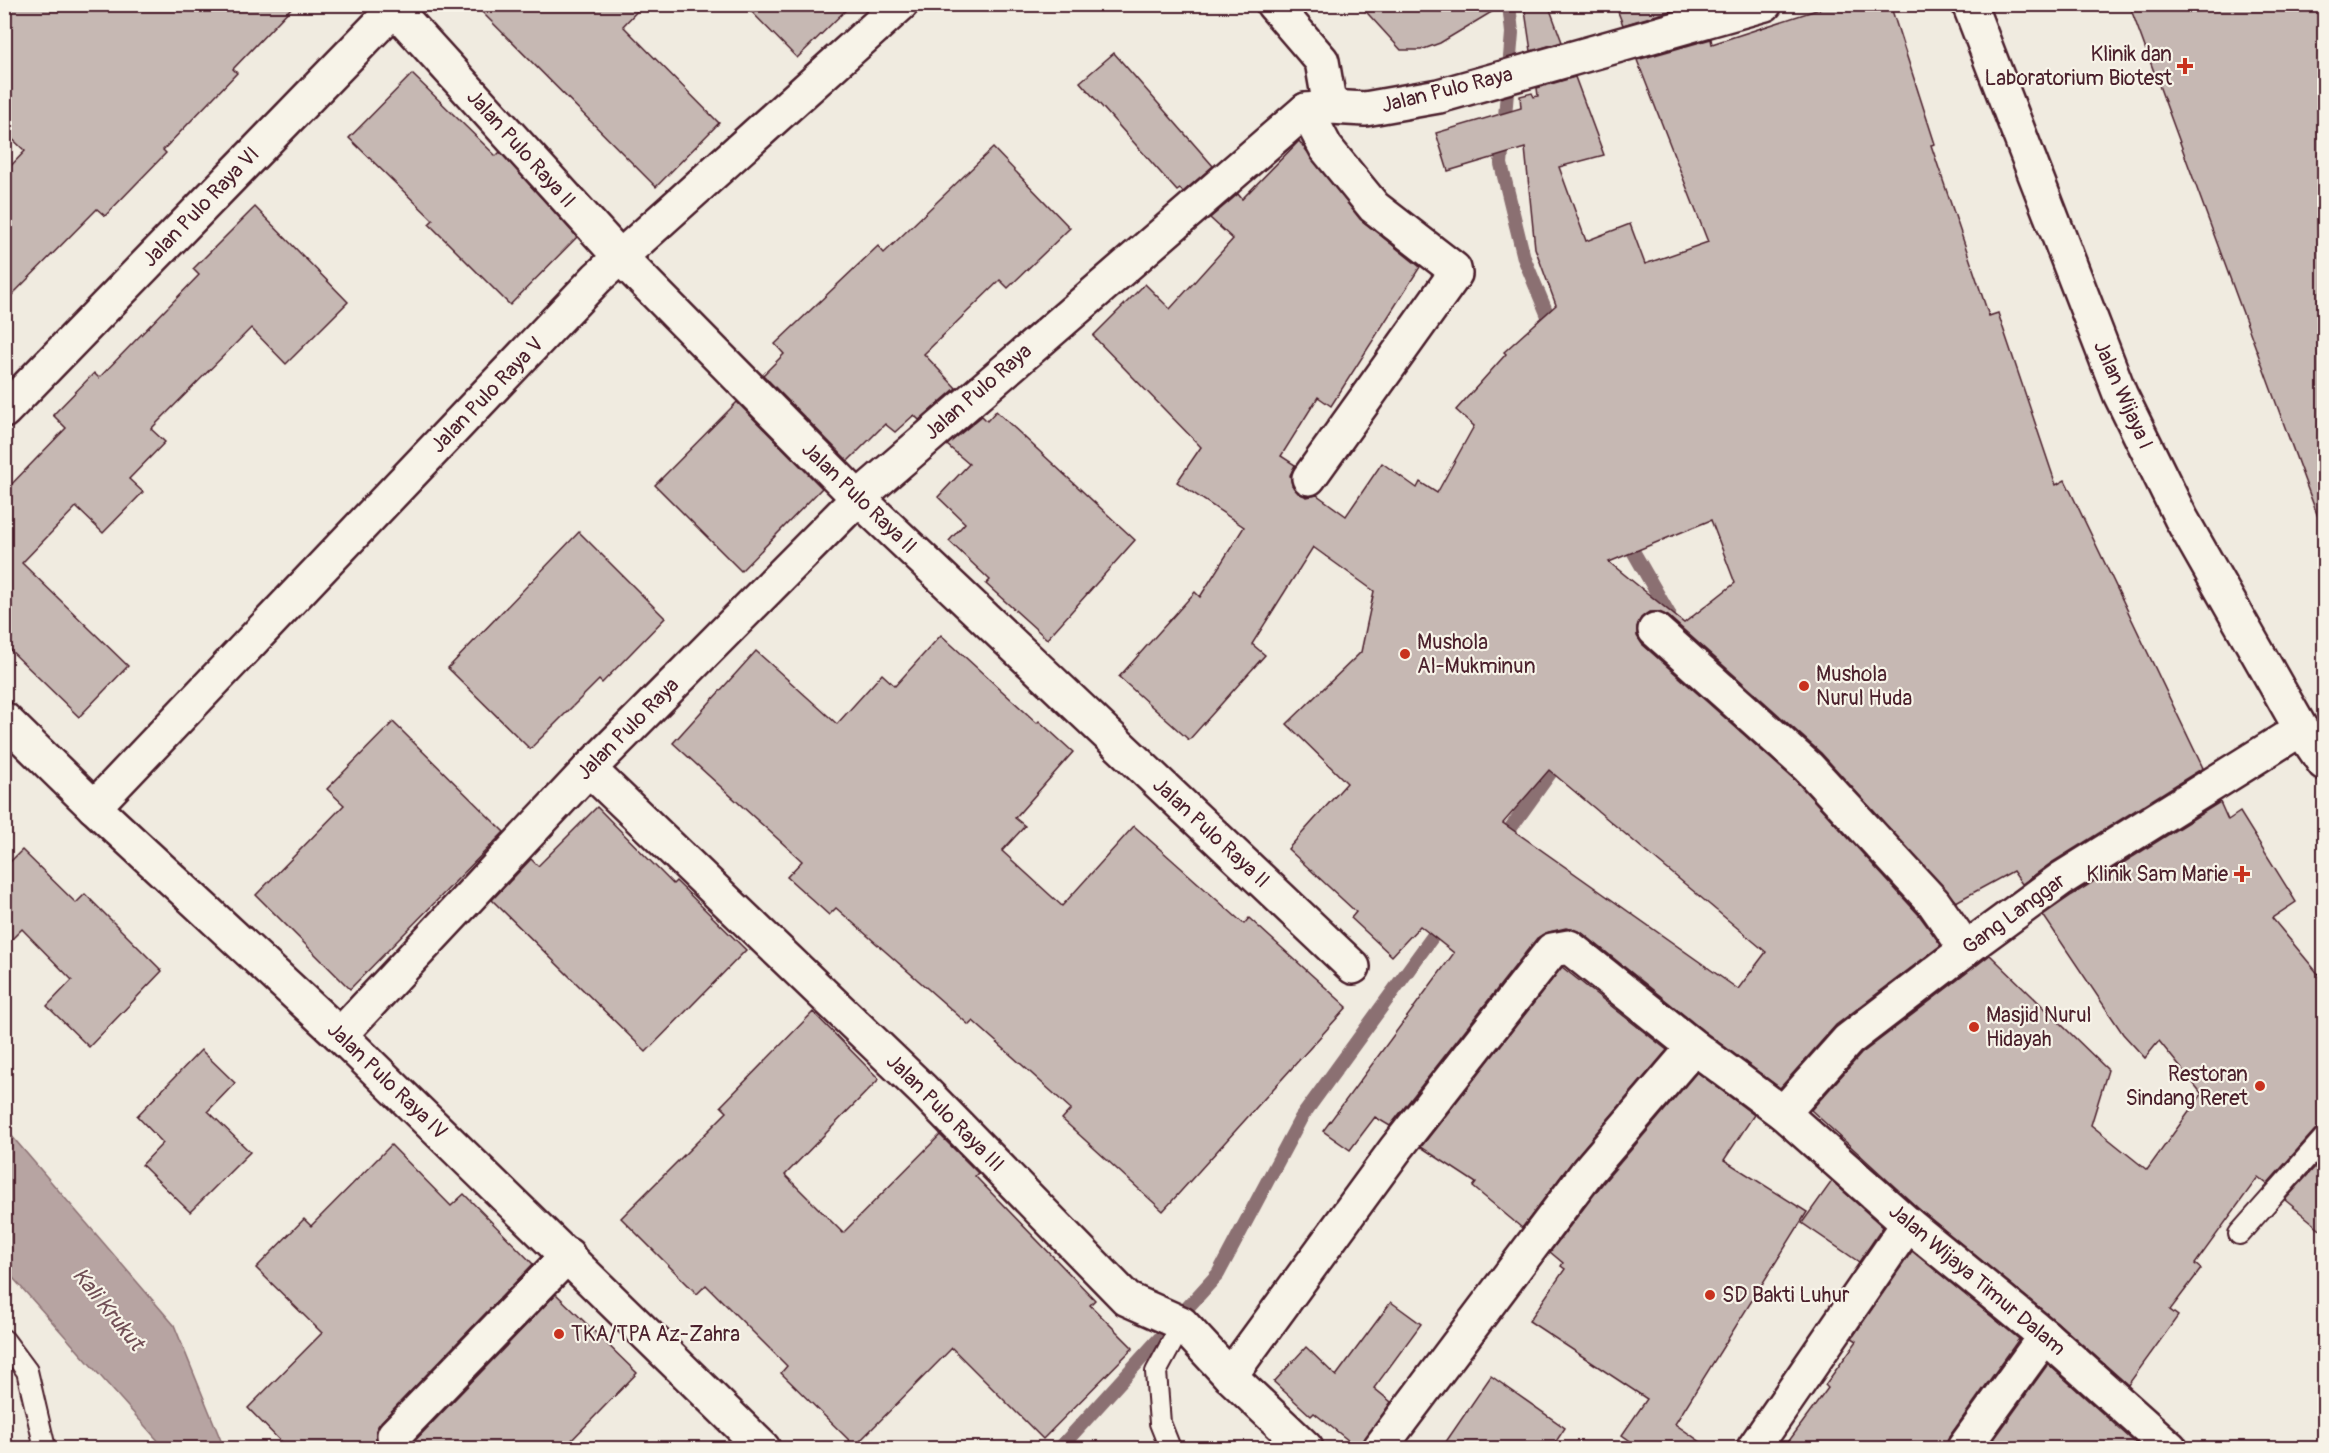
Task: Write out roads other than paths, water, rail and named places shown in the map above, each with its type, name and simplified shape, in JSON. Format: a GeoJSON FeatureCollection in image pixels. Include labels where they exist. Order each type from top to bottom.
{"type":"FeatureCollection","features":[{"type":"Feature","properties":{"kind":"street","name":"Jalan Pulo Raya V"},"geometry":{"type":"LineString","coordinates":[[94,807],[620,257],[901,4]]}},
{"type":"Feature","properties":{"kind":"street"},"geometry":{"type":"LineString","coordinates":[[1274,4],[1322,62],[1318,109],[1326,148],[1374,207],[1454,269],[1455,274],[1309,478]]}},
{"type":"Feature","properties":{"kind":"street","name":"Jalan Pulo Raya"},"geometry":{"type":"LineString","coordinates":[[340,1035],[589,769],[858,498],[1318,109],[1365,110],[1439,96],[1765,4]]}},
{"type":"Feature","properties":{"kind":"street","name":"Jalan Wijaya I"},"geometry":{"type":"LineString","coordinates":[[1970,4],[2120,394],[2181,518],[2301,729],[2325,763]]}},
{"type":"Feature","properties":{"kind":"street","name":"Jalan Pulo Raya II"},"geometry":{"type":"LineString","coordinates":[[394,6],[620,257],[858,498],[1353,967]]}},
{"type":"Feature","properties":{"kind":"street","name":"Jalan Pulo Raya VI"},"geometry":{"type":"LineString","coordinates":[[4,411],[394,6]]}},
{"type":"Feature","properties":{"kind":"street"},"geometry":{"type":"LineString","coordinates":[[1655,630],[1816,775],[1934,903],[1966,949]]}},
{"type":"Feature","properties":{"kind":"street","name":"Jalan Pulo Raya IV"},"geometry":{"type":"LineString","coordinates":[[4,719],[94,807],[340,1035],[568,1255],[763,1449]]}},
{"type":"Feature","properties":{"kind":"street","name":"Gang Langgar"},"geometry":{"type":"LineString","coordinates":[[1783,1113],[1848,1040],[1966,949],[2061,879],[2301,729]]}},
{"type":"Feature","properties":{"kind":"street","name":"Jalan Pulo Raya III"},"geometry":{"type":"LineString","coordinates":[[589,769],[924,1090],[1127,1299],[1182,1324],[1230,1376],[1306,1449]]}},
{"type":"Feature","properties":{"kind":"street","name":"Jalan Wijaya Timur Dalam"},"geometry":{"type":"LineString","coordinates":[[1230,1376],[1395,1150],[1552,950],[1569,946],[1694,1047],[1783,1113],[1908,1224],[2045,1336],[2168,1448]]}},
{"type":"Feature","properties":{"kind":"street"},"geometry":{"type":"LineString","coordinates":[[1380,1449],[1588,1171],[1694,1047]]}},
{"type":"Feature","properties":{"kind":"street"},"geometry":{"type":"LineString","coordinates":[[1754,1449],[1908,1224]]}},
{"type":"Feature","properties":{"kind":"street"},"geometry":{"type":"LineString","coordinates":[[394,1435],[568,1255]]}},
{"type":"Feature","properties":{"kind":"street"},"geometry":{"type":"LineString","coordinates":[[1964,1449],[2045,1336]]}},
{"type":"Feature","properties":{"kind":"lane"},"geometry":{"type":"LineString","coordinates":[[2239,1234],[2325,1138]]}},
{"type":"Feature","properties":{"kind":"lane"},"geometry":{"type":"LineString","coordinates":[[1170,1449],[1160,1423],[1156,1372],[1182,1324]]}},
{"type":"Feature","properties":{"kind":"lane"},"geometry":{"type":"LineString","coordinates":[[4,1340],[27,1371],[45,1449]]}},
{"type":"Feature","properties":{"kind":"water","name":"Kali Krukut"},"geometry":{"type":"Polygon","coordinates":[[[4,1127],[174,1325],[224,1448],[161,1448],[161,1444],[5,1269],[4,1127]]]}},
{"type":"Feature","properties":{"kind":"waterway"},"geometry":{"type":"LineString","coordinates":[[1509,4],[1512,33],[1501,164],[1524,258],[1553,328]]}},
{"type":"Feature","properties":{"kind":"waterway"},"geometry":{"type":"LineString","coordinates":[[1628,535],[1633,551],[1669,614],[1632,660]]}},
{"type":"Feature","properties":{"kind":"waterway"},"geometry":{"type":"LineString","coordinates":[[1500,843],[1561,758]]}},
{"type":"Feature","properties":{"kind":"waterway"},"geometry":{"type":"LineString","coordinates":[[1060,1448],[1218,1274],[1301,1118],[1444,921]]}},
{"type":"Feature","properties":{"kind":"place","name":"Klinik dan Laboratorium Biotest"},"geometry":{"type":"Point","coordinates":[2185,66]}},
{"type":"Feature","properties":{"kind":"place","name":"Mushola Al-Mukminun"},"geometry":{"type":"Point","coordinates":[1405,654]}},
{"type":"Feature","properties":{"kind":"place","name":"Mushola Nurul Huda"},"geometry":{"type":"Point","coordinates":[1804,686]}},
{"type":"Feature","properties":{"kind":"place","name":"Klinik Sam Marie"},"geometry":{"type":"Point","coordinates":[2242,874]}},
{"type":"Feature","properties":{"kind":"place","name":"Masjid Nurul Hidayah"},"geometry":{"type":"Point","coordinates":[1974,1027]}},
{"type":"Feature","properties":{"kind":"place","name":"Restoran Sindang Reret"},"geometry":{"type":"Point","coordinates":[2260,1086]}},
{"type":"Feature","properties":{"kind":"place","name":"SD Bakti Luhur"},"geometry":{"type":"Point","coordinates":[1710,1295]}},
{"type":"Feature","properties":{"kind":"place","name":"TKA/TPA Az-Zahra"},"geometry":{"type":"Point","coordinates":[559,1334]}}]}
